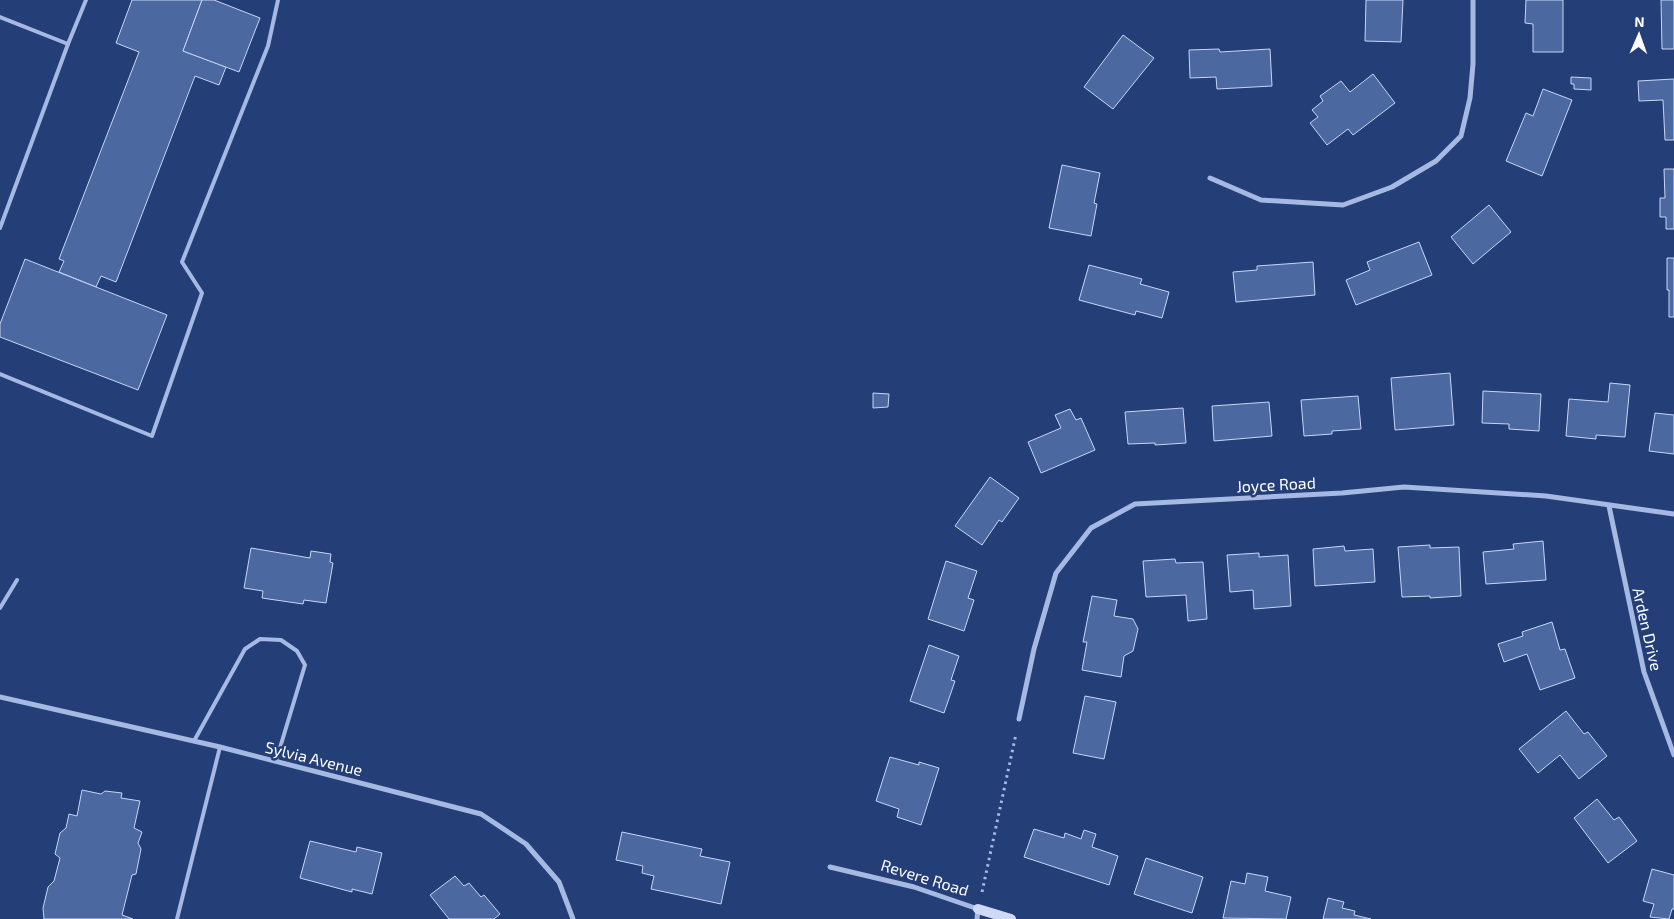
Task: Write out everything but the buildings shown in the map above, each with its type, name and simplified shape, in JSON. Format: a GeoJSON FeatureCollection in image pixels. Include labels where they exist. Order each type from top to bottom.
{"type":"FeatureCollection","features":[{"type":"Feature","properties":{"kind":"street"},"geometry":{"type":"LineString","coordinates":[[1210,178],[1261,200],[1343,205],[1392,187],[1436,161],[1461,136],[1470,98],[1473,64],[1473,0]]}},
{"type":"Feature","properties":{"kind":"street","name":"Joyce Road"},"geometry":{"type":"LineString","coordinates":[[1019,719],[1034,649],[1056,573],[1090,528],[1135,504],[1342,493],[1404,487],[1546,496],[1674,514]]}},
{"type":"Feature","properties":{"kind":"street","name":"Arden Drive"},"geometry":{"type":"LineString","coordinates":[[1608,506],[1644,672],[1674,755]]}},
{"type":"Feature","properties":{"kind":"street","name":"Sylvia Avenue"},"geometry":{"type":"LineString","coordinates":[[0,696],[220,747],[481,814],[526,844],[559,882],[573,919]]}},
{"type":"Feature","properties":{"kind":"street","name":"Revere Road"},"geometry":{"type":"LineString","coordinates":[[830,867],[914,887],[978,914],[1011,919]]}},
{"type":"Feature","properties":{"kind":"lane"},"geometry":{"type":"LineString","coordinates":[[0,228],[86,0]]}},
{"type":"Feature","properties":{"kind":"lane"},"geometry":{"type":"LineString","coordinates":[[0,374],[152,436],[202,293],[182,262],[268,46],[278,0]]}},
{"type":"Feature","properties":{"kind":"lane"},"geometry":{"type":"LineString","coordinates":[[0,17],[68,44]]}},
{"type":"Feature","properties":{"kind":"lane"},"geometry":{"type":"LineString","coordinates":[[0,608],[17,580]]}},
{"type":"Feature","properties":{"kind":"lane"},"geometry":{"type":"LineString","coordinates":[[194,741],[245,649],[260,639],[281,640],[298,651],[305,665],[276,761]]}},
{"type":"Feature","properties":{"kind":"lane"},"geometry":{"type":"LineString","coordinates":[[177,919],[220,747]]}},
{"type":"Feature","properties":{"kind":"path"},"geometry":{"type":"LineString","coordinates":[[978,914],[1019,719]]}}]}
